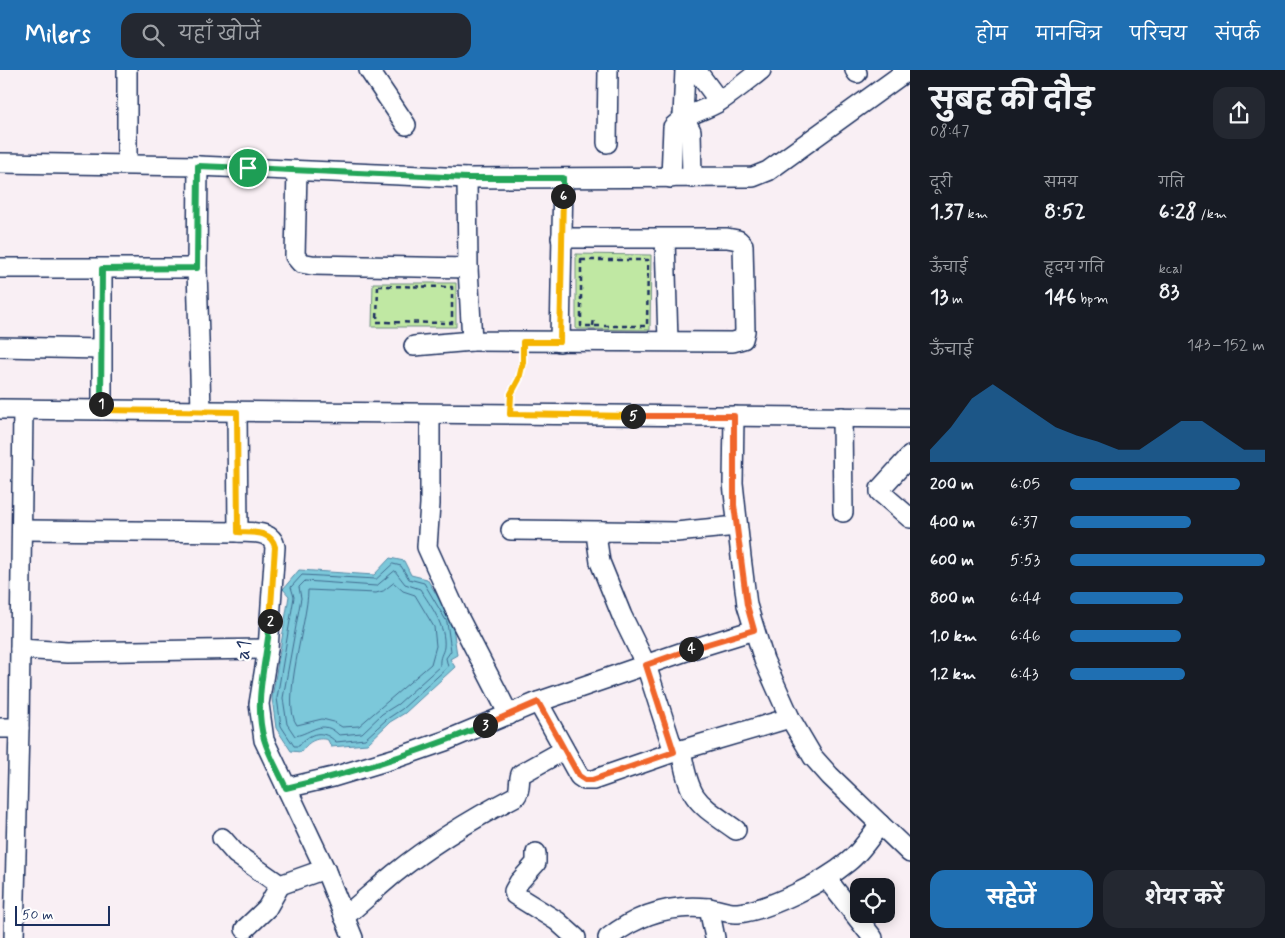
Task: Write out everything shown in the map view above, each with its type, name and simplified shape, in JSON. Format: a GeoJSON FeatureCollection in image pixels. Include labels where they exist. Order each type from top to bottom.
{"type":"FeatureCollection","features":[{"type":"Feature","properties":{"kind":"street"},"geometry":{"type":"LineString","coordinates":[[126,164],[127,70]]}},
{"type":"Feature","properties":{"kind":"street"},"geometry":{"type":"LineString","coordinates":[[369,70],[406,125]]}},
{"type":"Feature","properties":{"kind":"street"},"geometry":{"type":"LineString","coordinates":[[607,143],[608,70]]}},
{"type":"Feature","properties":{"kind":"street"},"geometry":{"type":"LineString","coordinates":[[685,70],[683,117],[691,131],[692,178]]}},
{"type":"Feature","properties":{"kind":"street"},"geometry":{"type":"LineString","coordinates":[[696,70],[719,101]]}},
{"type":"Feature","properties":{"kind":"street"},"geometry":{"type":"LineString","coordinates":[[671,178],[673,127],[683,117],[704,110],[719,101],[761,70]]}},
{"type":"Feature","properties":{"kind":"street"},"geometry":{"type":"LineString","coordinates":[[0,162],[198,166],[467,178],[738,179],[753,177],[768,171],[908,70]]}},
{"type":"Feature","properties":{"kind":"street"},"geometry":{"type":"LineString","coordinates":[[198,166],[197,268],[201,411]]}},
{"type":"Feature","properties":{"kind":"street"},"geometry":{"type":"LineString","coordinates":[[298,171],[295,256],[301,263],[312,266],[468,268]]}},
{"type":"Feature","properties":{"kind":"street"},"geometry":{"type":"LineString","coordinates":[[467,178],[468,268],[472,341]]}},
{"type":"Feature","properties":{"kind":"street"},"geometry":{"type":"LineString","coordinates":[[560,342],[563,178]]}},
{"type":"Feature","properties":{"kind":"street"},"geometry":{"type":"LineString","coordinates":[[414,346],[472,341],[734,342],[743,339],[745,321],[743,245],[738,240],[727,238],[561,238]]}},
{"type":"Feature","properties":{"kind":"street"},"geometry":{"type":"LineString","coordinates":[[665,239],[668,341]]}},
{"type":"Feature","properties":{"kind":"street"},"geometry":{"type":"LineString","coordinates":[[0,268],[197,268]]}},
{"type":"Feature","properties":{"kind":"street"},"geometry":{"type":"LineString","coordinates":[[102,269],[102,410]]}},
{"type":"Feature","properties":{"kind":"street"},"geometry":{"type":"LineString","coordinates":[[0,347],[101,350]]}},
{"type":"Feature","properties":{"kind":"street"},"geometry":{"type":"LineString","coordinates":[[0,409],[910,418]]}},
{"type":"Feature","properties":{"kind":"street"},"geometry":{"type":"LineString","coordinates":[[14,938],[23,410]]}},
{"type":"Feature","properties":{"kind":"street"},"geometry":{"type":"LineString","coordinates":[[237,412],[238,532]]}},
{"type":"Feature","properties":{"kind":"street"},"geometry":{"type":"LineString","coordinates":[[430,414],[430,504],[427,547],[459,618],[509,715]]}},
{"type":"Feature","properties":{"kind":"street"},"geometry":{"type":"LineString","coordinates":[[734,416],[733,483],[737,526],[747,605],[764,660],[790,718],[813,757],[830,776],[910,853]]}},
{"type":"Feature","properties":{"kind":"street"},"geometry":{"type":"LineString","coordinates":[[842,417],[843,512]]}},
{"type":"Feature","properties":{"kind":"street"},"geometry":{"type":"LineString","coordinates":[[910,456],[880,489],[880,492],[910,518]]}},
{"type":"Feature","properties":{"kind":"street"},"geometry":{"type":"LineString","coordinates":[[511,530],[676,532],[737,526]]}},
{"type":"Feature","properties":{"kind":"street","name":"a1"},"geometry":{"type":"LineString","coordinates":[[22,530],[238,532],[262,533],[274,540],[268,649],[259,704],[260,721],[264,740],[326,869],[354,938]]}},
{"type":"Feature","properties":{"kind":"street"},"geometry":{"type":"LineString","coordinates":[[602,531],[598,541],[600,562],[622,616],[646,665],[693,796],[699,804],[736,830]]}},
{"type":"Feature","properties":{"kind":"street"},"geometry":{"type":"LineString","coordinates":[[286,788],[333,777],[396,758],[445,741],[538,702],[754,630]]}},
{"type":"Feature","properties":{"kind":"street"},"geometry":{"type":"LineString","coordinates":[[20,649],[68,652],[268,649]]}},
{"type":"Feature","properties":{"kind":"street"},"geometry":{"type":"LineString","coordinates":[[538,702],[579,776],[585,780],[592,780],[677,751],[790,718]]}},
{"type":"Feature","properties":{"kind":"street"},"geometry":{"type":"LineString","coordinates":[[0,728],[19,728]]}},
{"type":"Feature","properties":{"kind":"street"},"geometry":{"type":"LineString","coordinates":[[344,917],[395,873],[516,796],[519,792],[521,774],[564,750]]}},
{"type":"Feature","properties":{"kind":"street"},"geometry":{"type":"LineString","coordinates":[[608,938],[630,923],[653,913],[686,907],[709,908],[726,912],[753,910],[772,904],[826,878],[858,854],[880,824]]}},
{"type":"Feature","properties":{"kind":"street"},"geometry":{"type":"LineString","coordinates":[[222,838],[236,854],[280,885]]}},
{"type":"Feature","properties":{"kind":"street"},"geometry":{"type":"LineString","coordinates":[[536,853],[536,863],[519,882],[514,891],[515,895],[556,921],[576,938]]}},
{"type":"Feature","properties":{"kind":"street"},"geometry":{"type":"LineString","coordinates":[[245,929],[267,908],[280,885],[326,869]]}},
{"type":"Feature","properties":{"kind":"street"},"geometry":{"type":"LineString","coordinates":[[826,878],[873,938]]}},
{"type":"Feature","properties":{"kind":"street"},"geometry":{"type":"LineString","coordinates":[[709,908],[715,938]]}},
{"type":"Feature","properties":{"kind":"path"},"geometry":{"type":"LineString","coordinates":[[581,260],[648,260],[647,326],[594,326],[581,326],[581,260]]}},
{"type":"Feature","properties":{"kind":"path"},"geometry":{"type":"LineString","coordinates":[[378,286],[452,287],[452,323],[377,322],[378,286]]}},
{"type":"Feature","properties":{"kind":"path"},"geometry":{"type":"LineString","coordinates":[[594,318],[594,326]]}},
{"type":"Feature","properties":{"kind":"path"},"geometry":{"type":"LineString","coordinates":[[510,414],[511,394],[519,379],[523,362],[523,342]]}},
{"type":"Feature","properties":{"kind":"green space"},"geometry":{"type":"Polygon","coordinates":[[[576,254],[651,255],[650,330],[576,329],[576,254]]]}},
{"type":"Feature","properties":{"kind":"green space"},"geometry":{"type":"Polygon","coordinates":[[[373,283],[456,283],[456,327],[372,327],[373,283]]]}},
{"type":"Feature","properties":{"kind":"water"},"geometry":{"type":"Polygon","coordinates":[[[390,558],[404,561],[411,575],[427,579],[452,620],[457,655],[450,659],[455,667],[405,713],[390,722],[367,744],[331,747],[328,740],[320,739],[309,743],[301,752],[291,751],[276,728],[272,698],[289,596],[283,589],[299,570],[374,575],[390,558]]]}},
{"type":"Feature","properties":{"kind":"route"},"geometry":{"type":"LineString","coordinates":[[198,166],[248,168],[467,178],[563,178],[560,342],[523,342],[523,362],[519,379],[511,394],[510,414],[734,416],[734,505],[747,605],[754,630],[646,665],[674,752],[592,780],[585,780],[579,776],[538,702],[445,741],[396,758],[333,777],[286,788],[264,740],[259,704],[268,649],[275,547],[274,540],[270,536],[262,533],[238,532],[237,412],[102,410],[102,269],[197,268],[198,166]]}}]}
